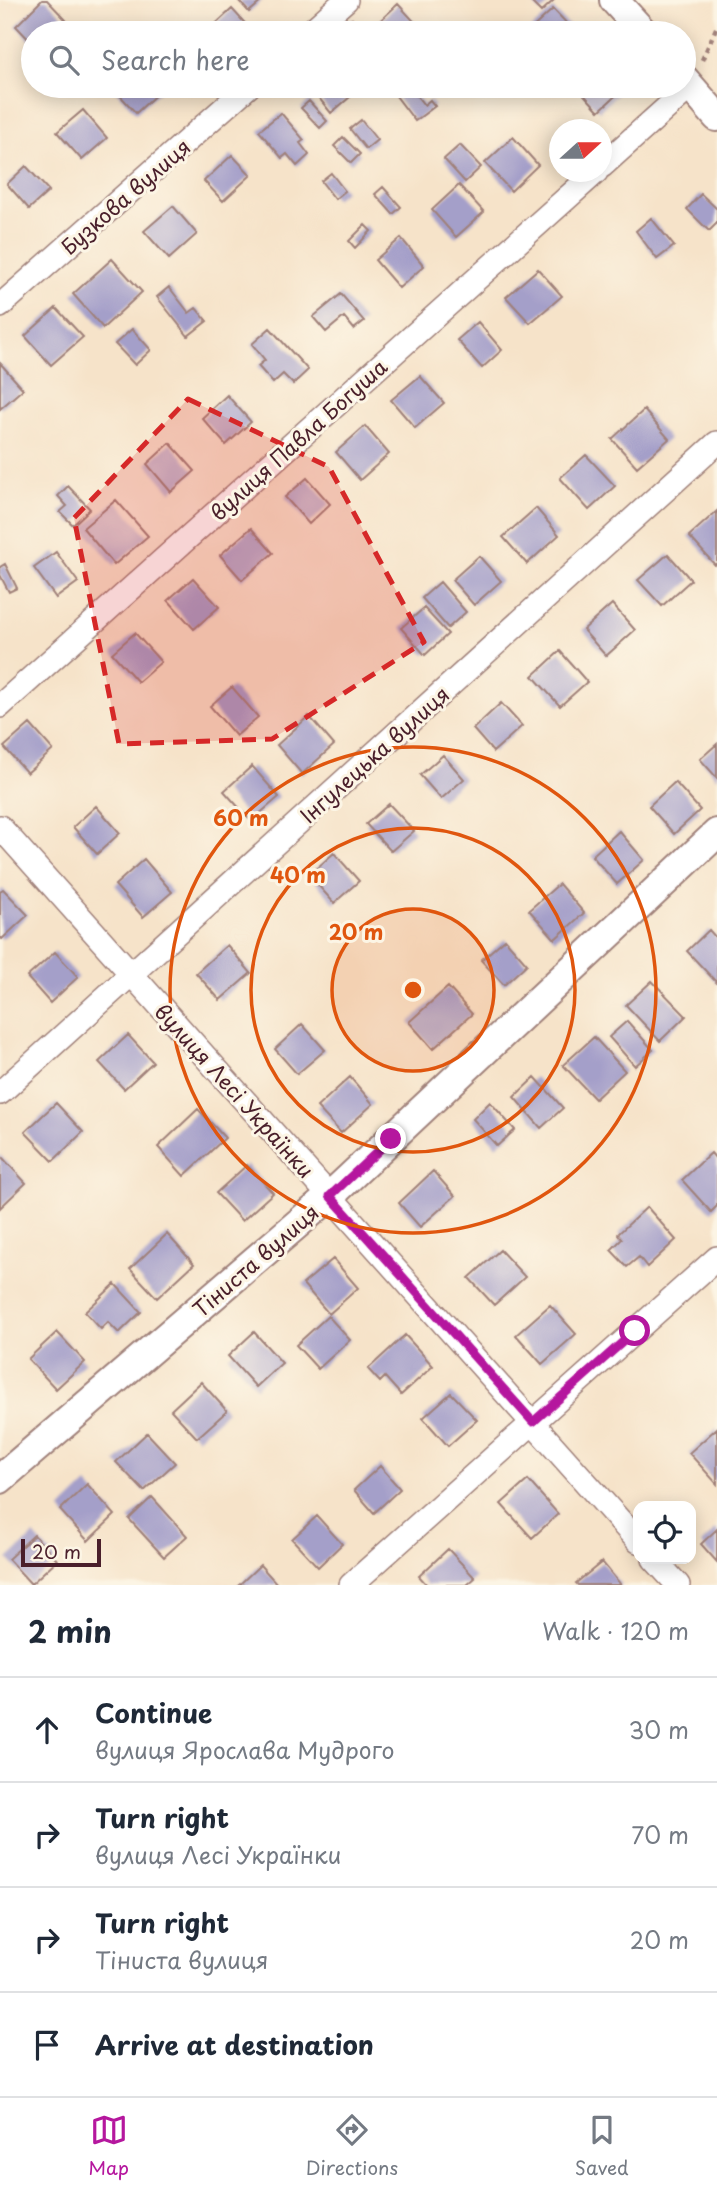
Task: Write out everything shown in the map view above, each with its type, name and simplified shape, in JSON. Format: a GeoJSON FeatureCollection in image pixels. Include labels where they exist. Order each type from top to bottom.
{"type":"FeatureCollection","features":[{"type":"Feature","properties":{"kind":"street"},"geometry":{"type":"LineString","coordinates":[[322,21],[346,0]]}},
{"type":"Feature","properties":{"kind":"street"},"geometry":{"type":"LineString","coordinates":[[614,0],[633,21]]}},
{"type":"Feature","properties":{"kind":"street"},"geometry":{"type":"LineString","coordinates":[[696,92],[717,117]]}},
{"type":"Feature","properties":{"kind":"street","name":"Бузкова вулиця"},"geometry":{"type":"LineString","coordinates":[[0,306],[235,98]]}},
{"type":"Feature","properties":{"kind":"street"},"geometry":{"type":"LineString","coordinates":[[612,155],[671,98]]}},
{"type":"Feature","properties":{"kind":"street","name":"вулиця Павла Богуша"},"geometry":{"type":"LineString","coordinates":[[0,706],[585,182]]}},
{"type":"Feature","properties":{"kind":"street","name":"Інгулецька вулиця"},"geometry":{"type":"LineString","coordinates":[[0,1093],[717,443]]}},
{"type":"Feature","properties":{"kind":"street","name":"вулиця Лесі Українки"},"geometry":{"type":"LineString","coordinates":[[0,827],[633,1535]]}},
{"type":"Feature","properties":{"kind":"street","name":"Тіниста вулиця"},"geometry":{"type":"LineString","coordinates":[[0,1479],[330,1196],[717,833]]}},
{"type":"Feature","properties":{"kind":"street"},"geometry":{"type":"LineString","coordinates":[[351,1585],[717,1258]]}},
{"type":"Feature","properties":{"kind":"street"},"geometry":{"type":"LineString","coordinates":[[659,1564],[678,1585]]}},
{"type":"Feature","properties":{"kind":"path"},"geometry":{"type":"LineString","coordinates":[[696,65],[717,26]]}},
{"type":"Feature","properties":{"kind":"highlighted area"},"geometry":{"type":"Polygon","coordinates":[[[188,399],[329,467],[424,642],[272,739],[119,744],[74,518],[188,399]]]}},
{"type":"Feature","properties":{"kind":"building"},"geometry":{"type":"Polygon","coordinates":[[[42,0],[47,0],[66,20],[65,21],[21,21],[42,0]]]}},
{"type":"Feature","properties":{"kind":"building"},"geometry":{"type":"Polygon","coordinates":[[[238,0],[263,0],[249,12],[238,0]]]}},
{"type":"Feature","properties":{"kind":"building"},"geometry":{"type":"Polygon","coordinates":[[[529,0],[554,0],[541,12],[529,0]]]}},
{"type":"Feature","properties":{"kind":"building"},"geometry":{"type":"Polygon","coordinates":[[[398,4],[414,21],[380,21],[398,4]]]}},
{"type":"Feature","properties":{"kind":"building"},"geometry":{"type":"Polygon","coordinates":[[[232,9],[243,21],[219,21],[232,9]]]}},
{"type":"Feature","properties":{"kind":"building"},"geometry":{"type":"Polygon","coordinates":[[[553,9],[564,21],[540,21],[553,9]]]}},
{"type":"Feature","properties":{"kind":"building"},"geometry":{"type":"Polygon","coordinates":[[[122,98],[152,98],[136,113],[122,98]]]}},
{"type":"Feature","properties":{"kind":"building"},"geometry":{"type":"Polygon","coordinates":[[[319,98],[349,98],[331,113],[319,98]]]}},
{"type":"Feature","properties":{"kind":"building"},"geometry":{"type":"Polygon","coordinates":[[[398,98],[418,98],[424,105],[430,100],[435,106],[415,121],[398,98]]]}},
{"type":"Feature","properties":{"kind":"building"},"geometry":{"type":"Polygon","coordinates":[[[587,98],[613,98],[599,111],[587,98]]]}},
{"type":"Feature","properties":{"kind":"building"},"geometry":{"type":"Polygon","coordinates":[[[309,101],[327,121],[320,128],[301,108],[309,101]]]}},
{"type":"Feature","properties":{"kind":"building"},"geometry":{"type":"Polygon","coordinates":[[[83,110],[107,138],[82,160],[57,132],[83,110]]]}},
{"type":"Feature","properties":{"kind":"building"},"geometry":{"type":"Polygon","coordinates":[[[281,113],[304,140],[300,143],[309,155],[297,166],[287,154],[282,158],[259,131],[281,113]]]}},
{"type":"Feature","properties":{"kind":"building"},"geometry":{"type":"Polygon","coordinates":[[[361,120],[377,140],[366,149],[350,129],[361,120]]]}},
{"type":"Feature","properties":{"kind":"building"},"geometry":{"type":"Polygon","coordinates":[[[343,137],[360,154],[351,163],[334,146],[343,137]]]}},
{"type":"Feature","properties":{"kind":"building"},"geometry":{"type":"Polygon","coordinates":[[[513,137],[538,165],[511,191],[485,163],[513,137]]]}},
{"type":"Feature","properties":{"kind":"building"},"geometry":{"type":"Polygon","coordinates":[[[460,145],[481,167],[465,182],[444,159],[460,145]]]}},
{"type":"Feature","properties":{"kind":"building"},"geometry":{"type":"Polygon","coordinates":[[[232,155],[251,175],[223,201],[204,181],[232,155]]]}},
{"type":"Feature","properties":{"kind":"building"},"geometry":{"type":"Polygon","coordinates":[[[26,166],[49,191],[29,209],[7,184],[26,166]]]}},
{"type":"Feature","properties":{"kind":"building"},"geometry":{"type":"Polygon","coordinates":[[[331,173],[345,191],[335,199],[321,181],[331,173]]]}},
{"type":"Feature","properties":{"kind":"building"},"geometry":{"type":"Polygon","coordinates":[[[459,185],[484,212],[456,237],[432,210],[459,185]]]}},
{"type":"Feature","properties":{"kind":"building"},"geometry":{"type":"Polygon","coordinates":[[[383,187],[401,207],[393,214],[375,194],[383,187]]]}},
{"type":"Feature","properties":{"kind":"building"},"geometry":{"type":"Polygon","coordinates":[[[701,194],[717,209],[717,223],[709,231],[687,209],[701,194]]]}},
{"type":"Feature","properties":{"kind":"building"},"geometry":{"type":"Polygon","coordinates":[[[173,206],[197,234],[169,259],[144,231],[173,206]]]}},
{"type":"Feature","properties":{"kind":"building"},"geometry":{"type":"Polygon","coordinates":[[[651,218],[674,246],[657,259],[636,231],[651,218]]]}},
{"type":"Feature","properties":{"kind":"building"},"geometry":{"type":"Polygon","coordinates":[[[365,225],[371,231],[355,248],[349,241],[365,225]]]}},
{"type":"Feature","properties":{"kind":"building"},"geometry":{"type":"Polygon","coordinates":[[[401,238],[424,266],[399,288],[375,260],[401,238]]]}},
{"type":"Feature","properties":{"kind":"building"},"geometry":{"type":"Polygon","coordinates":[[[112,259],[142,292],[103,328],[73,294],[112,259]]]}},
{"type":"Feature","properties":{"kind":"building"},"geometry":{"type":"Polygon","coordinates":[[[538,269],[562,296],[530,323],[506,297],[538,269]]]}},
{"type":"Feature","properties":{"kind":"building"},"geometry":{"type":"Polygon","coordinates":[[[169,287],[189,313],[196,308],[207,321],[188,336],[157,297],[169,287]]]}},
{"type":"Feature","properties":{"kind":"building"},"geometry":{"type":"Polygon","coordinates":[[[341,294],[364,321],[354,329],[344,317],[326,332],[313,317],[341,294]]]}},
{"type":"Feature","properties":{"kind":"building"},"geometry":{"type":"Polygon","coordinates":[[[56,308],[83,337],[51,365],[25,336],[56,308]]]}},
{"type":"Feature","properties":{"kind":"building"},"geometry":{"type":"Polygon","coordinates":[[[478,322],[502,350],[482,368],[457,340],[478,322]]]}},
{"type":"Feature","properties":{"kind":"building"},"geometry":{"type":"Polygon","coordinates":[[[270,328],[308,370],[293,384],[283,374],[273,383],[258,366],[265,360],[252,344],[270,328]]]}},
{"type":"Feature","properties":{"kind":"building"},"geometry":{"type":"Polygon","coordinates":[[[132,329],[151,350],[135,365],[115,344],[132,329]]]}},
{"type":"Feature","properties":{"kind":"building"},"geometry":{"type":"Polygon","coordinates":[[[0,363],[23,389],[0,409],[0,363]]]}},
{"type":"Feature","properties":{"kind":"building"},"geometry":{"type":"Polygon","coordinates":[[[420,376],[444,403],[415,428],[391,400],[420,376]]]}},
{"type":"Feature","properties":{"kind":"building"},"geometry":{"type":"Polygon","coordinates":[[[227,395],[251,422],[226,445],[202,418],[227,395]]]}},
{"type":"Feature","properties":{"kind":"building"},"geometry":{"type":"Polygon","coordinates":[[[644,410],[669,439],[637,467],[612,439],[644,410]]]}},
{"type":"Feature","properties":{"kind":"building"},"geometry":{"type":"Polygon","coordinates":[[[365,426],[389,454],[360,480],[336,452],[365,426]]]}},
{"type":"Feature","properties":{"kind":"building"},"geometry":{"type":"Polygon","coordinates":[[[170,443],[195,471],[171,492],[147,464],[170,443]]]}},
{"type":"Feature","properties":{"kind":"building"},"geometry":{"type":"Polygon","coordinates":[[[586,455],[615,486],[589,510],[560,478],[586,455]]]}},
{"type":"Feature","properties":{"kind":"building"},"geometry":{"type":"Polygon","coordinates":[[[307,478],[330,504],[309,524],[285,497],[307,478]]]}},
{"type":"Feature","properties":{"kind":"building"},"geometry":{"type":"Polygon","coordinates":[[[68,486],[90,509],[73,525],[60,512],[67,506],[58,496],[68,486]]]}},
{"type":"Feature","properties":{"kind":"building"},"geometry":{"type":"Polygon","coordinates":[[[116,500],[148,536],[114,565],[83,528],[116,500]]]}},
{"type":"Feature","properties":{"kind":"building"},"geometry":{"type":"Polygon","coordinates":[[[536,508],[559,535],[527,564],[503,537],[536,508]]]}},
{"type":"Feature","properties":{"kind":"building"},"geometry":{"type":"Polygon","coordinates":[[[717,511],[717,563],[715,565],[689,536],[717,511]]]}},
{"type":"Feature","properties":{"kind":"building"},"geometry":{"type":"Polygon","coordinates":[[[251,528],[273,553],[242,580],[220,555],[251,528]]]}},
{"type":"Feature","properties":{"kind":"building"},"geometry":{"type":"Polygon","coordinates":[[[56,552],[78,582],[56,598],[34,568],[56,552]]]}},
{"type":"Feature","properties":{"kind":"building"},"geometry":{"type":"Polygon","coordinates":[[[668,554],[691,580],[662,606],[638,580],[668,554]]]}},
{"type":"Feature","properties":{"kind":"building"},"geometry":{"type":"Polygon","coordinates":[[[479,556],[501,581],[474,605],[452,580],[479,556]]]}},
{"type":"Feature","properties":{"kind":"building"},"geometry":{"type":"Polygon","coordinates":[[[5,564],[17,588],[9,592],[0,575],[0,567],[5,564]]]}},
{"type":"Feature","properties":{"kind":"building"},"geometry":{"type":"Polygon","coordinates":[[[193,578],[219,607],[194,629],[168,600],[193,578]]]}},
{"type":"Feature","properties":{"kind":"building"},"geometry":{"type":"Polygon","coordinates":[[[440,582],[466,612],[448,628],[422,598],[440,582]]]}},
{"type":"Feature","properties":{"kind":"building"},"geometry":{"type":"Polygon","coordinates":[[[612,604],[635,630],[606,656],[583,630],[612,604]]]}},
{"type":"Feature","properties":{"kind":"building"},"geometry":{"type":"Polygon","coordinates":[[[424,608],[448,634],[425,655],[401,628],[424,608]]]}},
{"type":"Feature","properties":{"kind":"building"},"geometry":{"type":"Polygon","coordinates":[[[135,633],[161,662],[138,682],[112,653],[135,633]]]}},
{"type":"Feature","properties":{"kind":"building"},"geometry":{"type":"Polygon","coordinates":[[[560,651],[587,682],[560,706],[533,676],[560,651]]]}},
{"type":"Feature","properties":{"kind":"building"},"geometry":{"type":"Polygon","coordinates":[[[232,687],[258,717],[236,736],[210,706],[232,687]]]}},
{"type":"Feature","properties":{"kind":"building"},"geometry":{"type":"Polygon","coordinates":[[[501,703],[522,726],[493,752],[473,729],[501,703]]]}},
{"type":"Feature","properties":{"kind":"building"},"geometry":{"type":"Polygon","coordinates":[[[309,716],[334,745],[302,774],[277,745],[309,716]]]}},
{"type":"Feature","properties":{"kind":"building"},"geometry":{"type":"Polygon","coordinates":[[[30,724],[53,750],[27,773],[4,747],[30,724]]]}},
{"type":"Feature","properties":{"kind":"building"},"geometry":{"type":"Polygon","coordinates":[[[717,744],[717,778],[700,759],[717,744]]]}},
{"type":"Feature","properties":{"kind":"building"},"geometry":{"type":"Polygon","coordinates":[[[443,755],[464,779],[441,799],[420,775],[443,755]]]}},
{"type":"Feature","properties":{"kind":"building"},"geometry":{"type":"Polygon","coordinates":[[[252,766],[279,797],[251,821],[224,791],[252,766]]]}},
{"type":"Feature","properties":{"kind":"building"},"geometry":{"type":"Polygon","coordinates":[[[675,782],[700,810],[674,834],[649,806],[675,782]]]}},
{"type":"Feature","properties":{"kind":"building"},"geometry":{"type":"Polygon","coordinates":[[[389,804],[414,831],[391,851],[366,824],[389,804]]]}},
{"type":"Feature","properties":{"kind":"building"},"geometry":{"type":"Polygon","coordinates":[[[96,806],[120,833],[97,854],[73,827],[96,806]]]}},
{"type":"Feature","properties":{"kind":"building"},"geometry":{"type":"Polygon","coordinates":[[[619,831],[644,860],[617,884],[592,856],[619,831]]]}},
{"type":"Feature","properties":{"kind":"building"},"geometry":{"type":"Polygon","coordinates":[[[334,853],[359,881],[334,903],[309,875],[334,853]]]}},
{"type":"Feature","properties":{"kind":"building"},"geometry":{"type":"Polygon","coordinates":[[[144,859],[172,892],[143,917],[115,885],[144,859]]]}},
{"type":"Feature","properties":{"kind":"building"},"geometry":{"type":"Polygon","coordinates":[[[559,884],[584,913],[555,939],[529,910],[559,884]]]}},
{"type":"Feature","properties":{"kind":"building"},"geometry":{"type":"Polygon","coordinates":[[[3,889],[28,915],[2,939],[0,891],[3,889]]]}},
{"type":"Feature","properties":{"kind":"building"},"geometry":{"type":"Polygon","coordinates":[[[709,930],[717,939],[717,983],[687,951],[709,930]]]}},
{"type":"Feature","properties":{"kind":"building"},"geometry":{"type":"Polygon","coordinates":[[[505,939],[527,964],[504,985],[481,960],[505,939]]]}},
{"type":"Feature","properties":{"kind":"building"},"geometry":{"type":"Polygon","coordinates":[[[227,945],[251,973],[220,1000],[196,973],[227,945]]]}},
{"type":"Feature","properties":{"kind":"building"},"geometry":{"type":"Polygon","coordinates":[[[55,952],[78,977],[50,1003],[27,977],[55,952]]]}},
{"type":"Feature","properties":{"kind":"building"},"geometry":{"type":"Polygon","coordinates":[[[652,981],[686,1016],[660,1041],[626,1005],[652,981]]]}},
{"type":"Feature","properties":{"kind":"building"},"geometry":{"type":"Polygon","coordinates":[[[448,987],[472,1014],[433,1049],[409,1022],[448,987]]]}},
{"type":"Feature","properties":{"kind":"building"},"geometry":{"type":"Polygon","coordinates":[[[627,1021],[653,1050],[635,1066],[609,1037],[627,1021]]]}},
{"type":"Feature","properties":{"kind":"building"},"geometry":{"type":"Polygon","coordinates":[[[302,1024],[325,1050],[297,1074],[275,1049],[302,1024]]]}},
{"type":"Feature","properties":{"kind":"building"},"geometry":{"type":"Polygon","coordinates":[[[128,1035],[153,1062],[124,1089],[99,1062],[128,1035]]]}},
{"type":"Feature","properties":{"kind":"building"},"geometry":{"type":"Polygon","coordinates":[[[594,1037],[625,1071],[595,1099],[563,1065],[594,1037]]]}},
{"type":"Feature","properties":{"kind":"building"},"geometry":{"type":"Polygon","coordinates":[[[350,1077],[373,1104],[341,1133],[317,1107],[350,1077]]]}},
{"type":"Feature","properties":{"kind":"building"},"geometry":{"type":"Polygon","coordinates":[[[535,1077],[563,1108],[541,1128],[514,1097],[535,1077]]]}},
{"type":"Feature","properties":{"kind":"building"},"geometry":{"type":"Polygon","coordinates":[[[490,1102],[515,1130],[497,1146],[473,1119],[490,1102]]]}},
{"type":"Feature","properties":{"kind":"building"},"geometry":{"type":"Polygon","coordinates":[[[56,1103],[83,1132],[53,1161],[25,1132],[56,1103]]]}},
{"type":"Feature","properties":{"kind":"building"},"geometry":{"type":"Polygon","coordinates":[[[198,1109],[225,1138],[184,1176],[158,1147],[198,1109]]]}},
{"type":"Feature","properties":{"kind":"building"},"geometry":{"type":"Polygon","coordinates":[[[711,1153],[717,1160],[717,1206],[711,1212],[682,1180],[711,1153]]]}},
{"type":"Feature","properties":{"kind":"building"},"geometry":{"type":"Polygon","coordinates":[[[0,1155],[26,1183],[0,1208],[0,1155]]]}},
{"type":"Feature","properties":{"kind":"building"},"geometry":{"type":"Polygon","coordinates":[[[247,1165],[273,1193],[242,1221],[216,1193],[247,1165]]]}},
{"type":"Feature","properties":{"kind":"building"},"geometry":{"type":"Polygon","coordinates":[[[433,1171],[455,1196],[420,1227],[399,1203],[433,1171]]]}},
{"type":"Feature","properties":{"kind":"building"},"geometry":{"type":"Polygon","coordinates":[[[647,1207],[676,1240],[647,1267],[639,1257],[627,1267],[611,1250],[622,1239],[618,1234],[647,1207]]]}},
{"type":"Feature","properties":{"kind":"building"},"geometry":{"type":"Polygon","coordinates":[[[167,1234],[194,1264],[157,1298],[130,1269],[167,1234]]]}},
{"type":"Feature","properties":{"kind":"building"},"geometry":{"type":"Polygon","coordinates":[[[500,1250],[525,1277],[494,1305],[469,1278],[500,1250]]]}},
{"type":"Feature","properties":{"kind":"building"},"geometry":{"type":"Polygon","coordinates":[[[333,1259],[358,1288],[329,1314],[303,1284],[333,1259]]]}},
{"type":"Feature","properties":{"kind":"building"},"geometry":{"type":"Polygon","coordinates":[[[115,1284],[141,1312],[119,1333],[108,1322],[101,1329],[85,1312],[115,1284]]]}},
{"type":"Feature","properties":{"kind":"building"},"geometry":{"type":"Polygon","coordinates":[[[550,1305],[576,1334],[542,1364],[516,1335],[550,1305]]]}},
{"type":"Feature","properties":{"kind":"building"},"geometry":{"type":"Polygon","coordinates":[[[328,1316],[350,1340],[318,1369],[296,1345],[328,1316]]]}},
{"type":"Feature","properties":{"kind":"building"},"geometry":{"type":"Polygon","coordinates":[[[57,1332],[85,1362],[56,1389],[28,1359],[57,1332]]]}},
{"type":"Feature","properties":{"kind":"building"},"geometry":{"type":"Polygon","coordinates":[[[254,1332],[282,1363],[256,1387],[228,1356],[254,1332]]]}},
{"type":"Feature","properties":{"kind":"building"},"geometry":{"type":"Polygon","coordinates":[[[405,1335],[433,1366],[401,1395],[385,1377],[380,1382],[368,1369],[405,1335]]]}},
{"type":"Feature","properties":{"kind":"building"},"geometry":{"type":"Polygon","coordinates":[[[201,1382],[227,1411],[197,1438],[171,1410],[201,1382]]]}},
{"type":"Feature","properties":{"kind":"building"},"geometry":{"type":"Polygon","coordinates":[[[451,1393],[477,1420],[448,1446],[423,1418],[451,1393]]]}},
{"type":"Feature","properties":{"kind":"building"},"geometry":{"type":"Polygon","coordinates":[[[717,1428],[717,1484],[689,1453],[717,1428]]]}},
{"type":"Feature","properties":{"kind":"building"},"geometry":{"type":"Polygon","coordinates":[[[147,1433],[175,1463],[144,1491],[116,1462],[147,1433]]]}},
{"type":"Feature","properties":{"kind":"building"},"geometry":{"type":"Polygon","coordinates":[[[380,1466],[400,1489],[374,1513],[354,1490],[380,1466]]]}},
{"type":"Feature","properties":{"kind":"building"},"geometry":{"type":"Polygon","coordinates":[[[528,1480],[558,1514],[532,1538],[501,1504],[528,1480]]]}},
{"type":"Feature","properties":{"kind":"building"},"geometry":{"type":"Polygon","coordinates":[[[87,1484],[115,1515],[88,1541],[60,1510],[87,1484]]]}},
{"type":"Feature","properties":{"kind":"building"},"geometry":{"type":"Polygon","coordinates":[[[152,1497],[187,1536],[164,1557],[129,1519],[152,1497]]]}},
{"type":"Feature","properties":{"kind":"building"},"geometry":{"type":"Polygon","coordinates":[[[317,1516],[342,1544],[318,1567],[292,1539],[317,1516]]]}},
{"type":"Feature","properties":{"kind":"building"},"geometry":{"type":"Polygon","coordinates":[[[717,1529],[717,1562],[701,1544],[717,1529]]]}},
{"type":"Feature","properties":{"kind":"building"},"geometry":{"type":"Polygon","coordinates":[[[34,1535],[57,1560],[31,1584],[8,1559],[34,1535]]]}},
{"type":"Feature","properties":{"kind":"building"},"geometry":{"type":"Polygon","coordinates":[[[448,1549],[475,1578],[467,1585],[427,1585],[419,1576],[448,1549]]]}},
{"type":"Feature","properties":{"kind":"building"},"geometry":{"type":"Polygon","coordinates":[[[602,1562],[621,1585],[576,1583],[602,1562]]]}},
{"type":"Feature","properties":{"kind":"building"},"geometry":{"type":"Polygon","coordinates":[[[260,1565],[278,1585],[239,1585],[260,1565]]]}},
{"type":"Feature","properties":{"kind":"route"},"geometry":{"type":"LineString","coordinates":[[391,1139],[330,1196],[533,1422],[635,1331]]}}]}
